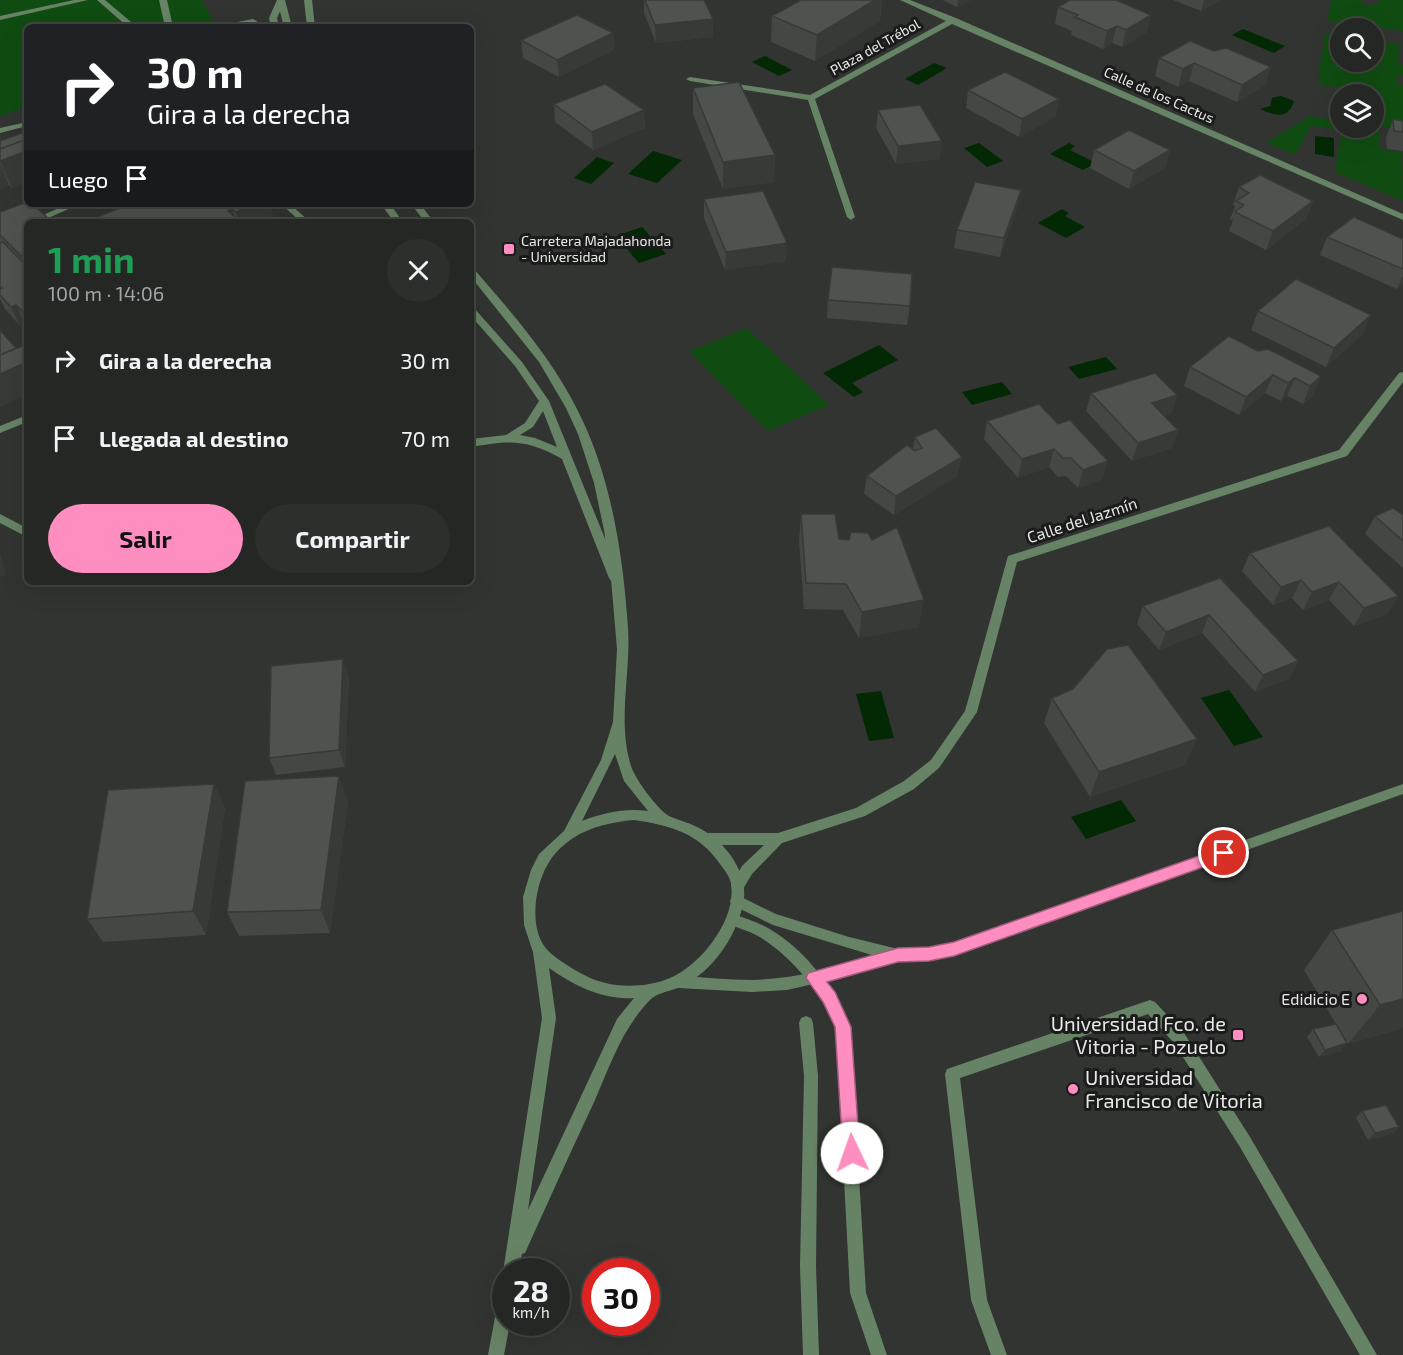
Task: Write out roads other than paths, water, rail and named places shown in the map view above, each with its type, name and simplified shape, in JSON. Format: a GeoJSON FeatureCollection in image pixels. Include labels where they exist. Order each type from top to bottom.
{"type":"FeatureCollection","features":[{"type":"Feature","properties":{"kind":"street"},"geometry":{"type":"LineString","coordinates":[[0,18],[84,0]]}},
{"type":"Feature","properties":{"kind":"street"},"geometry":{"type":"LineString","coordinates":[[101,0],[129,24]]}},
{"type":"Feature","properties":{"kind":"street"},"geometry":{"type":"LineString","coordinates":[[163,0],[168,24]]}},
{"type":"Feature","properties":{"kind":"street"},"geometry":{"type":"LineString","coordinates":[[274,24],[273,18],[281,0]]}},
{"type":"Feature","properties":{"kind":"street"},"geometry":{"type":"LineString","coordinates":[[281,0],[287,24]]}},
{"type":"Feature","properties":{"kind":"street"},"geometry":{"type":"LineString","coordinates":[[308,0],[311,24]]}},
{"type":"Feature","properties":{"kind":"street","name":"Calle de los Cactus"},"geometry":{"type":"LineString","coordinates":[[903,0],[1403,217]]}},
{"type":"Feature","properties":{"kind":"street","name":"Plaza del Trébol"},"geometry":{"type":"LineString","coordinates":[[811,98],[953,20]]}},
{"type":"Feature","properties":{"kind":"street"},"geometry":{"type":"LineString","coordinates":[[234,24],[253,21]]}},
{"type":"Feature","properties":{"kind":"street"},"geometry":{"type":"LineString","coordinates":[[690,80],[811,98],[851,217]]}},
{"type":"Feature","properties":{"kind":"street"},"geometry":{"type":"LineString","coordinates":[[0,131],[24,125]]}},
{"type":"Feature","properties":{"kind":"street"},"geometry":{"type":"LineString","coordinates":[[38,219],[68,207]]}},
{"type":"Feature","properties":{"kind":"street"},"geometry":{"type":"LineString","coordinates":[[288,207],[302,219]]}},
{"type":"Feature","properties":{"kind":"street"},"geometry":{"type":"LineString","coordinates":[[387,207],[397,219]]}},
{"type":"Feature","properties":{"kind":"street"},"geometry":{"type":"LineString","coordinates":[[418,207],[428,219]]}},
{"type":"Feature","properties":{"kind":"street"},"geometry":{"type":"LineString","coordinates":[[474,275],[546,364],[570,406],[593,459],[602,494],[617,585],[623,648],[619,720],[622,758],[626,773],[662,818]]}},
{"type":"Feature","properties":{"kind":"street"},"geometry":{"type":"LineString","coordinates":[[474,313],[512,354],[530,377],[544,401],[617,585]]}},
{"type":"Feature","properties":{"kind":"street","name":"Calle del Jazmín"},"geometry":{"type":"LineString","coordinates":[[709,839],[778,839],[860,812],[909,784],[935,764],[971,712],[1012,560],[1343,453],[1403,375]]}},
{"type":"Feature","properties":{"kind":"street"},"geometry":{"type":"LineString","coordinates":[[510,437],[529,425],[544,401]]}},
{"type":"Feature","properties":{"kind":"street"},"geometry":{"type":"LineString","coordinates":[[0,430],[24,419]]}},
{"type":"Feature","properties":{"kind":"street"},"geometry":{"type":"LineString","coordinates":[[474,443],[510,437],[535,440],[568,458]]}},
{"type":"Feature","properties":{"kind":"street"},"geometry":{"type":"LineString","coordinates":[[0,518],[24,531]]}},
{"type":"Feature","properties":{"kind":"street"},"geometry":{"type":"LineString","coordinates":[[568,834],[607,760],[619,720]]}},
{"type":"Feature","properties":{"kind":"street"},"geometry":{"type":"LineString","coordinates":[[737,901],[773,919],[849,943],[898,955],[929,954],[954,949],[1403,789]]}},
{"type":"Feature","properties":{"kind":"street"},"geometry":{"type":"LineString","coordinates":[[513,1258],[549,1018],[540,952],[529,915],[531,893],[537,871],[550,849],[568,834],[591,823],[613,816],[634,815],[662,818],[682,824],[709,839],[720,850],[738,885],[733,920],[724,937],[698,969],[678,982]]}},
{"type":"Feature","properties":{"kind":"street","name":"Calle del Jazmín"},"geometry":{"type":"LineString","coordinates":[[738,885],[747,870],[778,839]]}},
{"type":"Feature","properties":{"kind":"street"},"geometry":{"type":"LineString","coordinates":[[733,920],[763,932],[779,943],[814,978],[829,997],[843,1027],[858,1293],[879,1355]]}},
{"type":"Feature","properties":{"kind":"street"},"geometry":{"type":"LineString","coordinates":[[540,952],[577,978],[599,988],[624,992],[678,982],[754,986],[814,978],[862,967],[898,955]]}},
{"type":"Feature","properties":{"kind":"street"},"geometry":{"type":"LineString","coordinates":[[515,1258],[622,1024],[650,989]]}},
{"type":"Feature","properties":{"kind":"street"},"geometry":{"type":"LineString","coordinates":[[999,1355],[979,1300],[952,1074],[1150,1007],[1179,1038],[1245,1142],[1370,1355]]}},
{"type":"Feature","properties":{"kind":"street"},"geometry":{"type":"LineString","coordinates":[[806,1023],[811,1076],[808,1243],[811,1355]]}},
{"type":"Feature","properties":{"kind":"street"},"geometry":{"type":"LineString","coordinates":[[496,1355],[500,1336]]}},
{"type":"Feature","properties":{"kind":"place","name":"Carretera Majadahonda - Universidad"},"geometry":{"type":"Point","coordinates":[509,249]}},
{"type":"Feature","properties":{"kind":"place","name":"Edidicio E"},"geometry":{"type":"Point","coordinates":[1362,999]}},
{"type":"Feature","properties":{"kind":"place","name":"Universidad Fco. de Vitoria - Pozuelo"},"geometry":{"type":"Point","coordinates":[1238,1035]}},
{"type":"Feature","properties":{"kind":"place","name":"Universidad Francisco de Vitoria"},"geometry":{"type":"Point","coordinates":[1073,1089]}}]}
